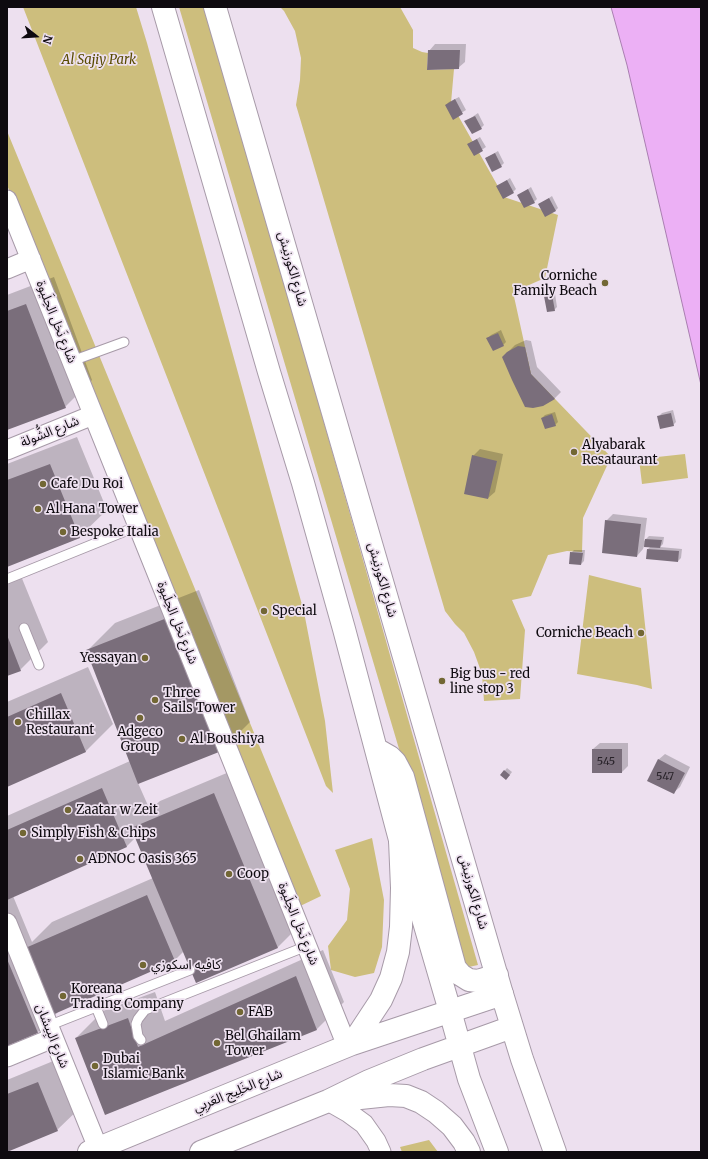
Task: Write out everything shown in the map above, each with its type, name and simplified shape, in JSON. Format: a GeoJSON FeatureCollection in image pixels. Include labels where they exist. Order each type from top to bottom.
{"type":"FeatureCollection","features":[{"type":"Feature","properties":{"kind":"main road"},"geometry":{"type":"LineString","coordinates":[[163,7],[269,372],[303,483],[344,629],[400,840],[459,1045],[497,1152]]}},
{"type":"Feature","properties":{"kind":"main road","name":"شارع الكورنيش"},"geometry":{"type":"LineString","coordinates":[[215,7],[512,1027],[555,1152]]}},
{"type":"Feature","properties":{"kind":"main road"},"geometry":{"type":"LineString","coordinates":[[376,749],[384,752],[393,760],[403,777],[455,968],[461,975],[469,980],[500,984]]}},
{"type":"Feature","properties":{"kind":"main road"},"geometry":{"type":"LineString","coordinates":[[350,1045],[381,1000],[391,978],[398,952],[401,927],[402,888],[400,840]]}},
{"type":"Feature","properties":{"kind":"main road","name":"شارع الخَلِيج العَربِي"},"geometry":{"type":"LineString","coordinates":[[94,1150],[350,1045],[450,1012],[500,984]]}},
{"type":"Feature","properties":{"kind":"main road"},"geometry":{"type":"LineString","coordinates":[[201,1152],[328,1101],[369,1081],[459,1045],[512,1027]]}},
{"type":"Feature","properties":{"kind":"main road"},"geometry":{"type":"LineString","coordinates":[[328,1101],[389,1095],[406,1096],[421,1102],[436,1112],[452,1126],[464,1142],[469,1152]]}},
{"type":"Feature","properties":{"kind":"street","name":"شارع نَخل الحِلَيوة"},"geometry":{"type":"LineString","coordinates":[[7,200],[307,946],[350,1045]]}},
{"type":"Feature","properties":{"kind":"street"},"geometry":{"type":"LineString","coordinates":[[7,269],[31,259]]}},
{"type":"Feature","properties":{"kind":"street","name":"شارع الشُّولة"},"geometry":{"type":"LineString","coordinates":[[7,450],[93,415]]}},
{"type":"Feature","properties":{"kind":"street","name":"شارع البِيشان"},"geometry":{"type":"LineString","coordinates":[[7,923],[51,1032],[94,1150]]}},
{"type":"Feature","properties":{"kind":"street"},"geometry":{"type":"LineString","coordinates":[[7,1057],[51,1032]]}},
{"type":"Feature","properties":{"kind":"street"},"geometry":{"type":"LineString","coordinates":[[328,1101],[364,1124],[376,1141],[381,1152]]}},
{"type":"Feature","properties":{"kind":"lane"},"geometry":{"type":"LineString","coordinates":[[72,361],[124,342]]}},
{"type":"Feature","properties":{"kind":"lane"},"geometry":{"type":"LineString","coordinates":[[7,579],[138,526]]}},
{"type":"Feature","properties":{"kind":"lane"},"geometry":{"type":"LineString","coordinates":[[24,628],[39,665]]}},
{"type":"Feature","properties":{"kind":"lane"},"geometry":{"type":"LineString","coordinates":[[141,1040],[136,1030],[136,1024],[145,1010],[307,946]]}},
{"type":"Feature","properties":{"kind":"lane"},"geometry":{"type":"LineString","coordinates":[[51,1032],[96,1007],[190,970]]}},
{"type":"Feature","properties":{"kind":"lane"},"geometry":{"type":"LineString","coordinates":[[96,1007],[103,1024]]}},
{"type":"Feature","properties":{"kind":"green space","name":"Al Sajiy Park"},"geometry":{"type":"Polygon","coordinates":[[[23,7],[136,7],[304,612],[325,721],[333,793],[326,786],[23,7]]]}},
{"type":"Feature","properties":{"kind":"green space"},"geometry":{"type":"Polygon","coordinates":[[[179,7],[206,7],[478,965],[464,968],[179,7]]]}},
{"type":"Feature","properties":{"kind":"green space"},"geometry":{"type":"Polygon","coordinates":[[[280,7],[400,7],[413,30],[413,48],[428,53],[427,70],[454,69],[451,103],[504,197],[558,215],[545,278],[513,292],[531,374],[611,457],[583,518],[582,552],[567,551],[548,555],[531,596],[512,600],[525,630],[520,699],[484,701],[482,674],[474,652],[464,633],[445,611],[296,105],[300,80],[301,58],[295,31],[284,11],[280,7]]]}},
{"type":"Feature","properties":{"kind":"green space"},"geometry":{"type":"Polygon","coordinates":[[[7,131],[321,896],[296,908],[7,185],[7,131]]]}},
{"type":"Feature","properties":{"kind":"green space"},"geometry":{"type":"Polygon","coordinates":[[[685,454],[688,478],[642,484],[639,459],[685,454]]]}},
{"type":"Feature","properties":{"kind":"green space"},"geometry":{"type":"Polygon","coordinates":[[[589,575],[641,588],[652,689],[577,674],[589,575]]]}},
{"type":"Feature","properties":{"kind":"green space"},"geometry":{"type":"Polygon","coordinates":[[[372,838],[384,900],[382,947],[374,973],[355,977],[331,970],[328,946],[347,920],[350,889],[335,850],[372,838]]]}},
{"type":"Feature","properties":{"kind":"green space"},"geometry":{"type":"Polygon","coordinates":[[[429,1140],[438,1152],[402,1152],[400,1147],[429,1140]]]}},
{"type":"Feature","properties":{"kind":"shaded area"},"geometry":{"type":"Polygon","coordinates":[[[611,7],[701,7],[701,385],[627,65],[611,7]]]}},
{"type":"Feature","properties":{"kind":"building"},"geometry":{"type":"Polygon","coordinates":[[[428,50],[460,50],[459,69],[427,70],[428,50]]]}},
{"type":"Feature","properties":{"kind":"building"},"geometry":{"type":"Polygon","coordinates":[[[455,99],[463,114],[453,120],[445,105],[455,99]]]}},
{"type":"Feature","properties":{"kind":"building"},"geometry":{"type":"Polygon","coordinates":[[[475,116],[482,129],[472,134],[464,121],[475,116]]]}},
{"type":"Feature","properties":{"kind":"building"},"geometry":{"type":"Polygon","coordinates":[[[477,139],[483,151],[474,156],[467,144],[477,139]]]}},
{"type":"Feature","properties":{"kind":"building"},"geometry":{"type":"Polygon","coordinates":[[[495,153],[502,167],[492,172],[485,158],[495,153]]]}},
{"type":"Feature","properties":{"kind":"building"},"geometry":{"type":"Polygon","coordinates":[[[507,180],[514,193],[503,199],[496,186],[507,180]]]}},
{"type":"Feature","properties":{"kind":"building"},"geometry":{"type":"Polygon","coordinates":[[[528,189],[535,203],[524,208],[517,195],[528,189]]]}},
{"type":"Feature","properties":{"kind":"building"},"geometry":{"type":"Polygon","coordinates":[[[549,198],[556,211],[545,217],[538,204],[549,198]]]}},
{"type":"Feature","properties":{"kind":"building"},"geometry":{"type":"Polygon","coordinates":[[[551,289],[555,311],[547,312],[543,291],[551,289]]]}},
{"type":"Feature","properties":{"kind":"building"},"geometry":{"type":"Polygon","coordinates":[[[26,304],[66,408],[7,430],[7,311],[26,304]]]}},
{"type":"Feature","properties":{"kind":"building"},"geometry":{"type":"Polygon","coordinates":[[[498,333],[504,346],[493,351],[486,338],[498,333]]]}},
{"type":"Feature","properties":{"kind":"building"},"geometry":{"type":"Polygon","coordinates":[[[518,346],[525,347],[531,374],[555,399],[543,406],[533,408],[525,407],[502,357],[507,352],[518,346]]]}},
{"type":"Feature","properties":{"kind":"building"},"geometry":{"type":"Polygon","coordinates":[[[671,413],[674,426],[660,429],[657,416],[671,413]]]}},
{"type":"Feature","properties":{"kind":"building"},"geometry":{"type":"Polygon","coordinates":[[[552,414],[556,426],[545,429],[541,418],[552,414]]]}},
{"type":"Feature","properties":{"kind":"building"},"geometry":{"type":"Polygon","coordinates":[[[472,455],[497,461],[488,499],[464,494],[472,455]]]}},
{"type":"Feature","properties":{"kind":"building","name":"Al Hana Tower"},"geometry":{"type":"Polygon","coordinates":[[[50,464],[80,538],[7,567],[7,480],[50,464]]]}},
{"type":"Feature","properties":{"kind":"building"},"geometry":{"type":"Polygon","coordinates":[[[605,520],[641,524],[637,557],[602,553],[605,520]]]}},
{"type":"Feature","properties":{"kind":"building"},"geometry":{"type":"Polygon","coordinates":[[[645,539],[662,540],[660,548],[644,547],[645,539]]]}},
{"type":"Feature","properties":{"kind":"building"},"geometry":{"type":"Polygon","coordinates":[[[647,549],[679,551],[678,562],[646,559],[647,549]]]}},
{"type":"Feature","properties":{"kind":"building"},"geometry":{"type":"Polygon","coordinates":[[[570,552],[583,553],[581,565],[569,564],[570,552]]]}},
{"type":"Feature","properties":{"kind":"building","name":"Three Sails Tower"},"geometry":{"type":"Polygon","coordinates":[[[172,616],[224,750],[138,784],[86,650],[172,616]]]}},
{"type":"Feature","properties":{"kind":"building"},"geometry":{"type":"Polygon","coordinates":[[[7,635],[21,671],[7,676],[7,635]]]}},
{"type":"Feature","properties":{"kind":"building"},"geometry":{"type":"Polygon","coordinates":[[[61,693],[86,752],[7,787],[7,717],[61,693]]]}},
{"type":"Feature","properties":{"kind":"building"},"geometry":{"type":"Polygon","coordinates":[[[592,749],[622,749],[622,773],[592,773],[592,749]]]}},
{"type":"Feature","properties":{"kind":"building"},"geometry":{"type":"Polygon","coordinates":[[[658,759],[685,773],[674,794],[647,781],[658,759]]]}},
{"type":"Feature","properties":{"kind":"building"},"geometry":{"type":"Polygon","coordinates":[[[504,770],[510,775],[506,780],[500,775],[504,770]]]}},
{"type":"Feature","properties":{"kind":"building"},"geometry":{"type":"Polygon","coordinates":[[[102,788],[127,847],[7,900],[7,830],[102,788]]]}},
{"type":"Feature","properties":{"kind":"building"},"geometry":{"type":"Polygon","coordinates":[[[214,793],[278,948],[196,983],[131,828],[214,793]]]}},
{"type":"Feature","properties":{"kind":"building"},"geometry":{"type":"Polygon","coordinates":[[[147,895],[175,961],[52,1015],[23,949],[147,895]]]}},
{"type":"Feature","properties":{"kind":"building"},"geometry":{"type":"Polygon","coordinates":[[[7,959],[38,1033],[7,1046],[7,959]]]}},
{"type":"Feature","properties":{"kind":"building","name":"Bel Ghailam Tower"},"geometry":{"type":"Polygon","coordinates":[[[296,976],[317,1030],[105,1115],[75,1038],[128,1018],[138,1047],[296,976]]]}},
{"type":"Feature","properties":{"kind":"building"},"geometry":{"type":"Polygon","coordinates":[[[38,1082],[58,1131],[7,1152],[7,1094],[38,1082]]]}},
{"type":"Feature","properties":{"kind":"place","name":"Corniche Family Beach"},"geometry":{"type":"Point","coordinates":[605,283]}},
{"type":"Feature","properties":{"kind":"place","name":"Alyabarak Resataurant"},"geometry":{"type":"Point","coordinates":[574,452]}},
{"type":"Feature","properties":{"kind":"place","name":"Cafe Du Roi"},"geometry":{"type":"Point","coordinates":[43,484]}},
{"type":"Feature","properties":{"kind":"place","name":"Al Hana Tower"},"geometry":{"type":"Point","coordinates":[38,509]}},
{"type":"Feature","properties":{"kind":"place","name":"Bespoke Italia"},"geometry":{"type":"Point","coordinates":[63,532]}},
{"type":"Feature","properties":{"kind":"place","name":"Special"},"geometry":{"type":"Point","coordinates":[264,611]}},
{"type":"Feature","properties":{"kind":"place","name":"Corniche Beach"},"geometry":{"type":"Point","coordinates":[641,633]}},
{"type":"Feature","properties":{"kind":"place","name":"Yessayan"},"geometry":{"type":"Point","coordinates":[145,658]}},
{"type":"Feature","properties":{"kind":"place","name":"Big bus - red line stop 3"},"geometry":{"type":"Point","coordinates":[442,681]}},
{"type":"Feature","properties":{"kind":"place","name":"Three Sails Tower"},"geometry":{"type":"Point","coordinates":[155,700]}},
{"type":"Feature","properties":{"kind":"place","name":"Adgeco Group"},"geometry":{"type":"Point","coordinates":[140,718]}},
{"type":"Feature","properties":{"kind":"place","name":"Chillax Restaurant"},"geometry":{"type":"Point","coordinates":[18,722]}},
{"type":"Feature","properties":{"kind":"place","name":"Al Boushiya"},"geometry":{"type":"Point","coordinates":[182,739]}},
{"type":"Feature","properties":{"kind":"place","name":"Zaatar w Zeit"},"geometry":{"type":"Point","coordinates":[68,810]}},
{"type":"Feature","properties":{"kind":"place","name":"Simply Fish & Chips"},"geometry":{"type":"Point","coordinates":[23,833]}},
{"type":"Feature","properties":{"kind":"place","name":"ADNOC Oasis 365"},"geometry":{"type":"Point","coordinates":[80,859]}},
{"type":"Feature","properties":{"kind":"place","name":"Coop"},"geometry":{"type":"Point","coordinates":[229,874]}},
{"type":"Feature","properties":{"kind":"place","name":"كافيه اسكوزي"},"geometry":{"type":"Point","coordinates":[143,965]}},
{"type":"Feature","properties":{"kind":"place","name":"Koreana Trading Company"},"geometry":{"type":"Point","coordinates":[63,996]}},
{"type":"Feature","properties":{"kind":"place","name":"FAB"},"geometry":{"type":"Point","coordinates":[240,1012]}},
{"type":"Feature","properties":{"kind":"place","name":"Bel Ghailam Tower"},"geometry":{"type":"Point","coordinates":[217,1043]}},
{"type":"Feature","properties":{"kind":"place","name":"Dubai Islamic Bank"},"geometry":{"type":"Point","coordinates":[95,1066]}}]}
